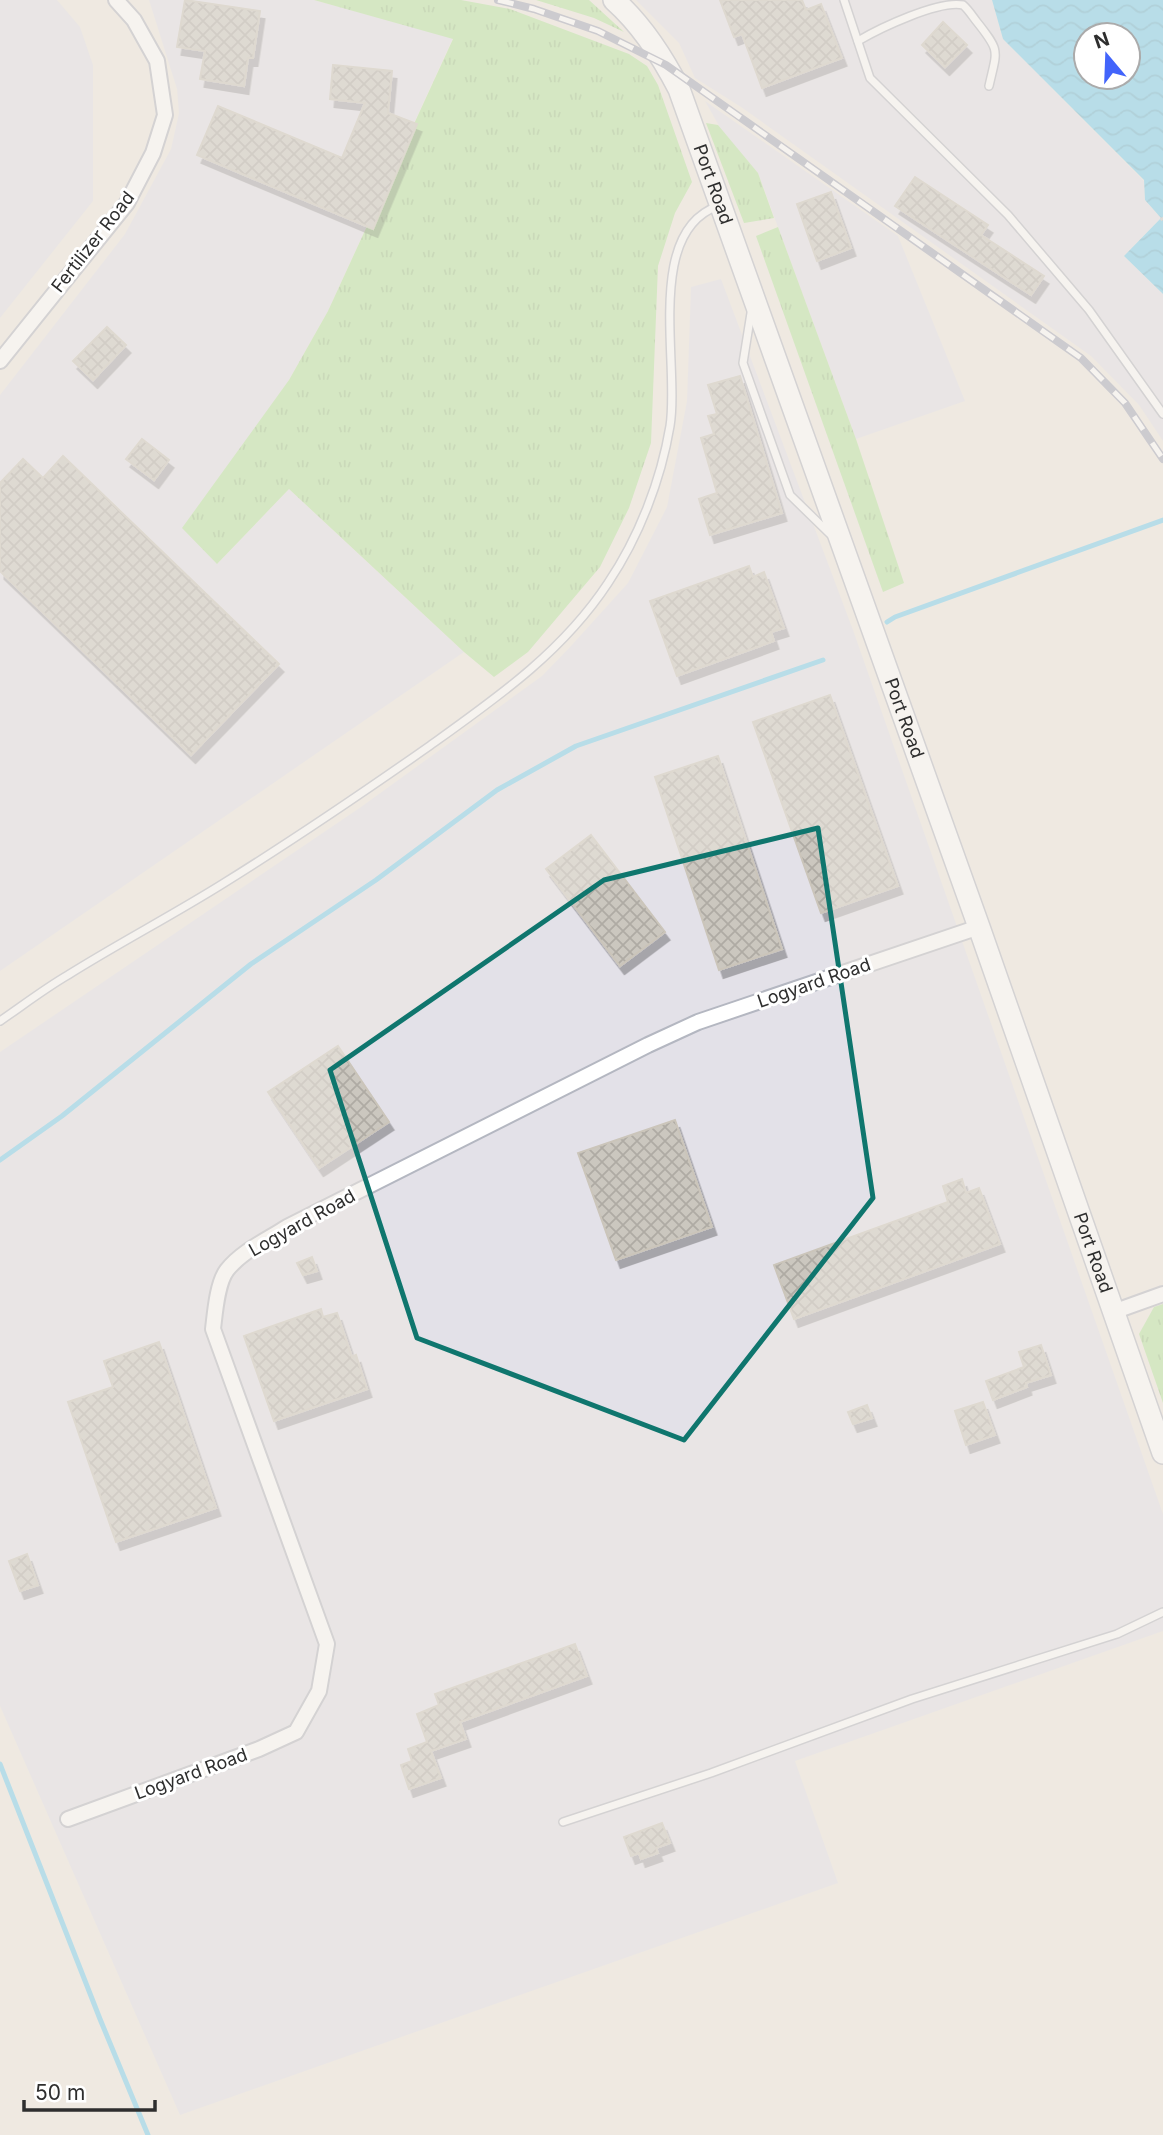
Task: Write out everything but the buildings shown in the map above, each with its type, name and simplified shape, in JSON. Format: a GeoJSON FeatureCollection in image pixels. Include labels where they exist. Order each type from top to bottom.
{"type":"FeatureCollection","features":[{"type":"Feature","properties":{"kind":"main road","name":"Port Road"},"geometry":{"type":"LineString","coordinates":[[614,0],[632,16],[679,89],[979,927],[1163,1453]]}},
{"type":"Feature","properties":{"kind":"street","name":"Fertilizer Road"},"geometry":{"type":"LineString","coordinates":[[0,361],[127,204],[153,153],[165,115],[157,61],[135,20],[116,0]]}},
{"type":"Feature","properties":{"kind":"street","name":"Logyard Road"},"geometry":{"type":"LineString","coordinates":[[68,1819],[259,1749],[296,1732],[319,1691],[327,1644],[213,1329],[217,1300],[226,1271],[287,1227],[698,1022],[979,927]]}},
{"type":"Feature","properties":{"kind":"street"},"geometry":{"type":"LineString","coordinates":[[1113,1312],[1163,1293]]}},
{"type":"Feature","properties":{"kind":"lane"},"geometry":{"type":"LineString","coordinates":[[844,0],[870,78],[1008,215],[1089,310],[1163,414]]}},
{"type":"Feature","properties":{"kind":"lane"},"geometry":{"type":"LineString","coordinates":[[858,41],[913,9],[950,0],[962,5],[995,44],[995,59],[989,86]]}},
{"type":"Feature","properties":{"kind":"lane"},"geometry":{"type":"LineString","coordinates":[[0,1021],[65,976],[224,883],[398,768],[535,668],[580,621],[621,563],[652,491],[671,422],[673,362],[669,309],[677,251],[693,222],[705,210],[722,204]]}},
{"type":"Feature","properties":{"kind":"lane"},"geometry":{"type":"LineString","coordinates":[[754,296],[743,363],[790,495],[843,547]]}},
{"type":"Feature","properties":{"kind":"lane"},"geometry":{"type":"LineString","coordinates":[[563,1822],[737,1764],[912,1699],[1117,1634],[1163,1612]]}},
{"type":"Feature","properties":{"kind":"highlighted area"},"geometry":{"type":"Polygon","coordinates":[[[818,828],[873,1198],[684,1440],[417,1338],[330,1070],[604,880],[818,828]]]}},
{"type":"Feature","properties":{"kind":"shaded area"},"geometry":{"type":"Polygon","coordinates":[[[0,0],[57,0],[80,27],[93,65],[93,201],[0,318],[0,0]]]}},
{"type":"Feature","properties":{"kind":"shaded area"},"geometry":{"type":"Polygon","coordinates":[[[149,0],[314,0],[453,38],[328,311],[289,380],[217,564],[289,489],[464,652],[0,971],[0,395],[125,234],[171,149],[179,113],[177,89],[149,0]]]}},
{"type":"Feature","properties":{"kind":"shaded area"},"geometry":{"type":"Polygon","coordinates":[[[636,0],[992,0],[1003,39],[1144,181],[1145,200],[1161,218],[1124,256],[1163,294],[1163,441],[1139,405],[1091,356],[741,107],[695,78],[679,43],[636,0]]]}},
{"type":"Feature","properties":{"kind":"shaded area"},"geometry":{"type":"Polygon","coordinates":[[[705,101],[898,236],[965,401],[856,439],[758,173],[723,133],[705,101]]]}},
{"type":"Feature","properties":{"kind":"shaded area"},"geometry":{"type":"Polygon","coordinates":[[[721,279],[853,630],[1163,1514],[1163,1631],[795,1761],[838,1883],[180,2115],[0,1706],[0,1052],[361,807],[542,676],[571,646],[628,583],[667,507],[687,401],[691,287],[721,279]]]}},
{"type":"Feature","properties":{"kind":"green space"},"geometry":{"type":"Polygon","coordinates":[[[314,0],[461,0],[510,9],[629,54],[647,66],[658,85],[692,182],[675,213],[658,266],[651,443],[629,508],[600,567],[528,652],[494,677],[289,489],[217,564],[182,528],[289,380],[328,311],[453,39],[314,0]]]}},
{"type":"Feature","properties":{"kind":"green space"},"geometry":{"type":"Polygon","coordinates":[[[536,0],[589,0],[624,32],[594,18],[536,0]]]}},
{"type":"Feature","properties":{"kind":"green space"},"geometry":{"type":"Polygon","coordinates":[[[706,123],[718,125],[758,173],[774,218],[744,223],[706,123]]]}},
{"type":"Feature","properties":{"kind":"green space"},"geometry":{"type":"Polygon","coordinates":[[[778,227],[856,439],[904,583],[883,592],[756,236],[778,227]]]}},
{"type":"Feature","properties":{"kind":"green space"},"geometry":{"type":"Polygon","coordinates":[[[1163,1304],[1163,1403],[1139,1334],[1154,1307],[1163,1304]]]}},
{"type":"Feature","properties":{"kind":"water"},"geometry":{"type":"Polygon","coordinates":[[[992,0],[1163,0],[1163,294],[1124,256],[1161,218],[1145,200],[1144,180],[1003,39],[992,0]]]}},
{"type":"Feature","properties":{"kind":"waterway"},"geometry":{"type":"LineString","coordinates":[[887,622],[1163,520]]}},
{"type":"Feature","properties":{"kind":"waterway"},"geometry":{"type":"LineString","coordinates":[[0,1160],[62,1116],[251,964],[376,880],[497,790],[576,746],[823,660]]}},
{"type":"Feature","properties":{"kind":"waterway"},"geometry":{"type":"LineString","coordinates":[[0,1764],[148,2135]]}},
{"type":"Feature","properties":{"kind":"railway"},"geometry":{"type":"LineString","coordinates":[[498,0],[598,31],[666,65],[1081,358],[1125,403],[1163,459]]}}]}
